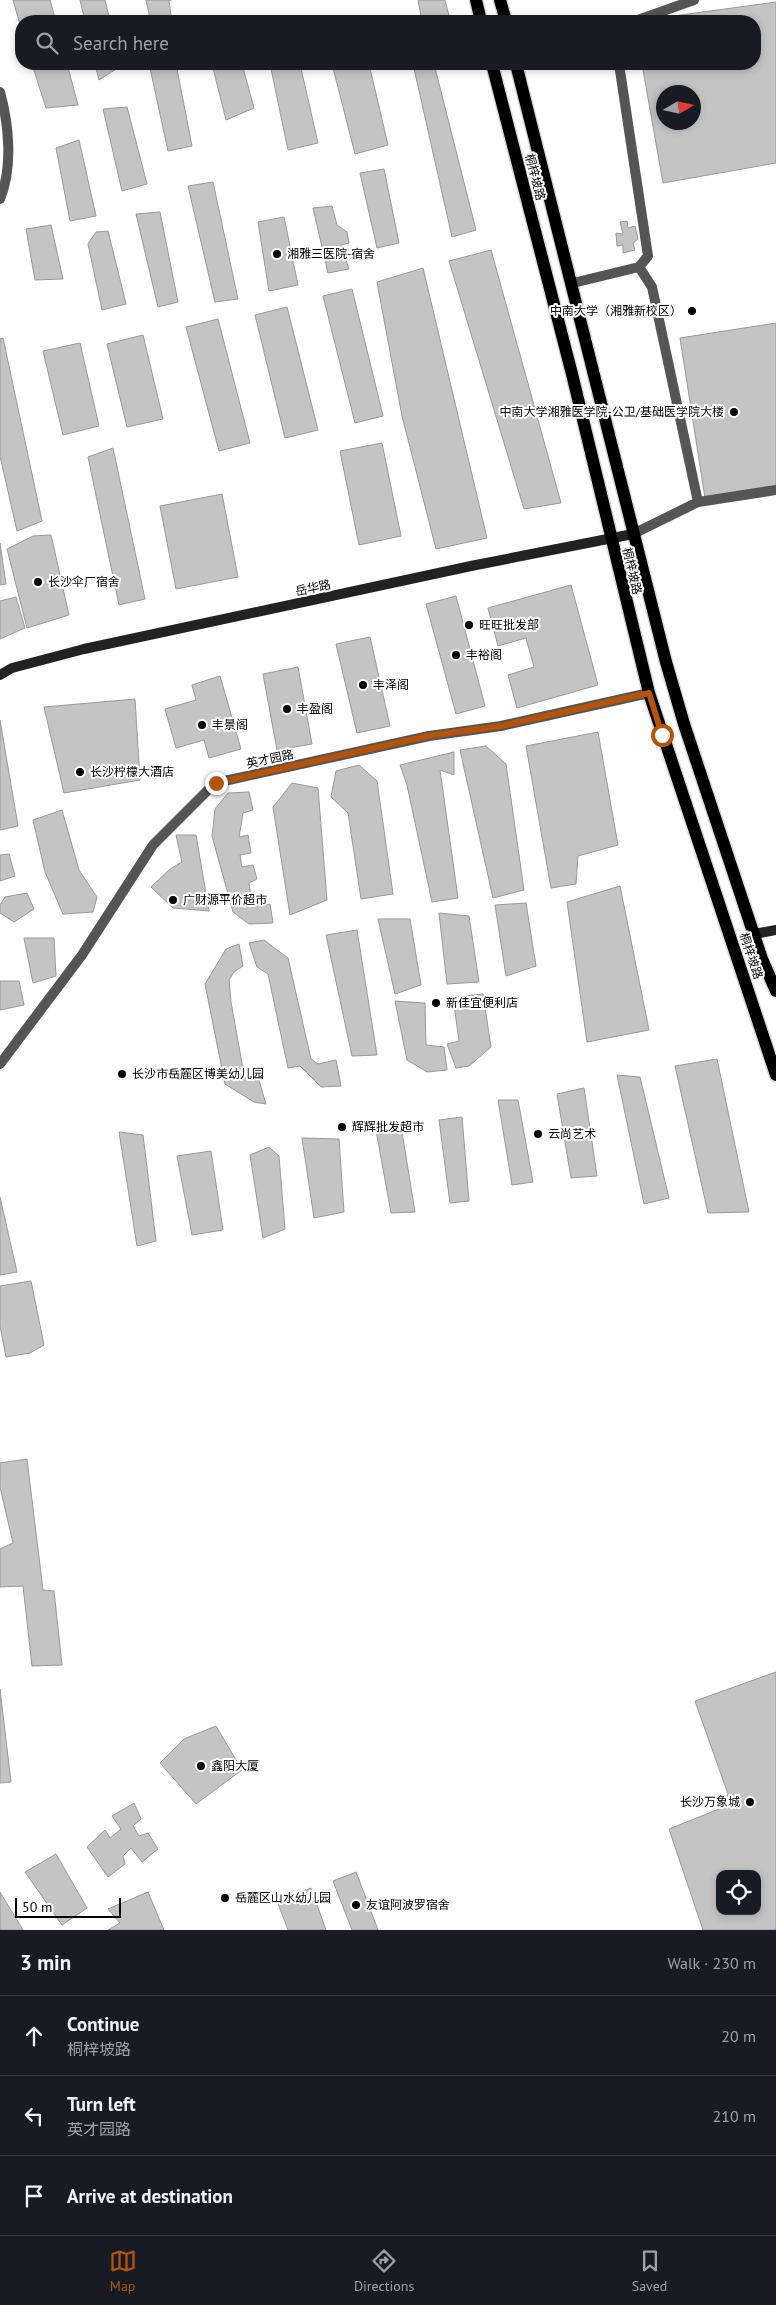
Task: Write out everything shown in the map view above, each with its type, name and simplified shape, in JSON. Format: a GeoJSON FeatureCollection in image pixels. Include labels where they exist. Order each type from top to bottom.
{"type":"FeatureCollection","features":[{"type":"Feature","properties":{"kind":"main road"},"geometry":{"type":"LineString","coordinates":[[476,0],[480,15]]}},
{"type":"Feature","properties":{"kind":"main road"},"geometry":{"type":"LineString","coordinates":[[500,0],[504,15]]}},
{"type":"Feature","properties":{"kind":"main road","name":"桐梓坡路"},"geometry":{"type":"LineString","coordinates":[[494,70],[572,374],[649,693],[776,1075]]}},
{"type":"Feature","properties":{"kind":"main road","name":"桐梓坡路"},"geometry":{"type":"LineString","coordinates":[[518,70],[573,284],[633,534],[684,724],[754,934],[776,991]]}},
{"type":"Feature","properties":{"kind":"street"},"geometry":{"type":"LineString","coordinates":[[652,15],[694,0]]}},
{"type":"Feature","properties":{"kind":"street"},"geometry":{"type":"LineString","coordinates":[[573,284],[639,267],[648,256],[619,70]]}},
{"type":"Feature","properties":{"kind":"street"},"geometry":{"type":"LineString","coordinates":[[0,92],[6,112],[9,144],[3,191],[0,199]]}},
{"type":"Feature","properties":{"kind":"street"},"geometry":{"type":"LineString","coordinates":[[639,267],[652,287],[698,502]]}},
{"type":"Feature","properties":{"kind":"street"},"geometry":{"type":"LineString","coordinates":[[633,534],[698,502],[776,490]]}},
{"type":"Feature","properties":{"kind":"street","name":"岳华路"},"geometry":{"type":"LineString","coordinates":[[0,675],[12,668],[84,649],[471,566],[611,540],[633,534]]}},
{"type":"Feature","properties":{"kind":"street","name":"英才园路"},"geometry":{"type":"LineString","coordinates":[[0,1064],[82,955],[153,845],[216,783],[428,736],[501,726],[649,693]]}},
{"type":"Feature","properties":{"kind":"street"},"geometry":{"type":"LineString","coordinates":[[754,934],[776,930]]}},
{"type":"Feature","properties":{"kind":"building"},"geometry":{"type":"Polygon","coordinates":[[[13,0],[50,0],[54,15],[17,15],[13,0]]]}},
{"type":"Feature","properties":{"kind":"building"},"geometry":{"type":"Polygon","coordinates":[[[80,0],[105,0],[109,15],[84,15],[80,0]]]}},
{"type":"Feature","properties":{"kind":"building"},"geometry":{"type":"Polygon","coordinates":[[[146,0],[171,0],[169,1],[171,15],[149,15],[146,0]]]}},
{"type":"Feature","properties":{"kind":"building"},"geometry":{"type":"Polygon","coordinates":[[[418,0],[445,0],[449,15],[421,15],[418,0]]]}},
{"type":"Feature","properties":{"kind":"building"},"geometry":{"type":"Polygon","coordinates":[[[776,2],[776,163],[663,183],[643,70],[761,70],[761,15],[681,15],[776,2]]]}},
{"type":"Feature","properties":{"kind":"building"},"geometry":{"type":"Polygon","coordinates":[[[34,70],[69,70],[78,105],[46,108],[34,70]]]}},
{"type":"Feature","properties":{"kind":"building"},"geometry":{"type":"Polygon","coordinates":[[[96,70],[115,70],[99,80],[96,70]]]}},
{"type":"Feature","properties":{"kind":"building"},"geometry":{"type":"Polygon","coordinates":[[[150,70],[177,70],[192,146],[168,151],[150,70]]]}},
{"type":"Feature","properties":{"kind":"building"},"geometry":{"type":"Polygon","coordinates":[[[214,70],[244,70],[254,108],[226,120],[214,70]]]}},
{"type":"Feature","properties":{"kind":"building"},"geometry":{"type":"Polygon","coordinates":[[[271,70],[301,70],[318,143],[288,150],[271,70]]]}},
{"type":"Feature","properties":{"kind":"building"},"geometry":{"type":"Polygon","coordinates":[[[334,70],[370,70],[388,145],[355,154],[334,70]]]}},
{"type":"Feature","properties":{"kind":"building"},"geometry":{"type":"Polygon","coordinates":[[[414,70],[436,70],[476,230],[452,237],[414,70]]]}},
{"type":"Feature","properties":{"kind":"building"},"geometry":{"type":"Polygon","coordinates":[[[127,107],[147,184],[122,191],[103,109],[127,107]]]}},
{"type":"Feature","properties":{"kind":"building"},"geometry":{"type":"Polygon","coordinates":[[[79,140],[96,216],[70,221],[56,148],[79,140]]]}},
{"type":"Feature","properties":{"kind":"building"},"geometry":{"type":"Polygon","coordinates":[[[384,169],[399,243],[377,248],[360,173],[384,169]]]}},
{"type":"Feature","properties":{"kind":"building"},"geometry":{"type":"Polygon","coordinates":[[[213,182],[238,299],[215,302],[188,186],[213,182]]]}},
{"type":"Feature","properties":{"kind":"building"},"geometry":{"type":"Polygon","coordinates":[[[332,206],[337,225],[347,232],[349,243],[341,245],[349,269],[328,273],[313,208],[332,206]]]}},
{"type":"Feature","properties":{"kind":"building"},"geometry":{"type":"Polygon","coordinates":[[[160,212],[178,302],[158,307],[136,214],[160,212]]]}},
{"type":"Feature","properties":{"kind":"building","name":"湘雅三医院-宿舍"},"geometry":{"type":"Polygon","coordinates":[[[284,217],[298,285],[269,291],[258,222],[284,217]]]}},
{"type":"Feature","properties":{"kind":"building"},"geometry":{"type":"Polygon","coordinates":[[[627,221],[628,228],[635,226],[638,239],[633,243],[635,250],[623,253],[623,245],[617,246],[616,233],[623,234],[620,222],[627,221]]]}},
{"type":"Feature","properties":{"kind":"building"},"geometry":{"type":"Polygon","coordinates":[[[51,225],[63,279],[35,280],[26,229],[51,225]]]}},
{"type":"Feature","properties":{"kind":"building"},"geometry":{"type":"Polygon","coordinates":[[[108,231],[126,304],[102,310],[88,244],[96,232],[108,231]]]}},
{"type":"Feature","properties":{"kind":"building"},"geometry":{"type":"Polygon","coordinates":[[[491,250],[561,503],[524,509],[449,261],[491,250]]]}},
{"type":"Feature","properties":{"kind":"building"},"geometry":{"type":"Polygon","coordinates":[[[423,268],[487,538],[436,549],[402,416],[377,282],[423,268]]]}},
{"type":"Feature","properties":{"kind":"building"},"geometry":{"type":"Polygon","coordinates":[[[352,289],[383,416],[355,423],[323,296],[352,289]]]}},
{"type":"Feature","properties":{"kind":"building"},"geometry":{"type":"Polygon","coordinates":[[[287,307],[318,430],[285,438],[255,315],[287,307]]]}},
{"type":"Feature","properties":{"kind":"building"},"geometry":{"type":"Polygon","coordinates":[[[218,319],[250,443],[219,451],[186,327],[218,319]]]}},
{"type":"Feature","properties":{"kind":"building","name":"中南大学湘雅医学院-公卫/基础医学院大楼"},"geometry":{"type":"Polygon","coordinates":[[[776,323],[776,487],[705,498],[680,338],[776,323]]]}},
{"type":"Feature","properties":{"kind":"building"},"geometry":{"type":"Polygon","coordinates":[[[143,335],[163,419],[127,427],[107,344],[143,335]]]}},
{"type":"Feature","properties":{"kind":"building"},"geometry":{"type":"Polygon","coordinates":[[[3,338],[42,521],[17,531],[0,456],[0,339],[3,338]]]}},
{"type":"Feature","properties":{"kind":"building"},"geometry":{"type":"Polygon","coordinates":[[[80,343],[99,426],[63,435],[43,351],[80,343]]]}},
{"type":"Feature","properties":{"kind":"building"},"geometry":{"type":"Polygon","coordinates":[[[382,443],[401,536],[359,545],[340,451],[382,443]]]}},
{"type":"Feature","properties":{"kind":"building"},"geometry":{"type":"Polygon","coordinates":[[[113,448],[145,599],[119,605],[88,457],[113,448]]]}},
{"type":"Feature","properties":{"kind":"building"},"geometry":{"type":"Polygon","coordinates":[[[222,494],[238,577],[176,589],[160,506],[222,494]]]}},
{"type":"Feature","properties":{"kind":"building","name":"长沙伞厂宿舍"},"geometry":{"type":"Polygon","coordinates":[[[51,535],[69,615],[27,628],[7,549],[33,536],[51,535]]]}},
{"type":"Feature","properties":{"kind":"building"},"geometry":{"type":"Polygon","coordinates":[[[0,543],[6,584],[0,585],[0,543]]]}},
{"type":"Feature","properties":{"kind":"building"},"geometry":{"type":"Polygon","coordinates":[[[571,585],[598,685],[517,708],[508,675],[534,667],[526,638],[498,646],[488,608],[571,585]]]}},
{"type":"Feature","properties":{"kind":"building","name":"丰裕阁"},"geometry":{"type":"Polygon","coordinates":[[[456,596],[485,706],[456,714],[426,604],[456,596]]]}},
{"type":"Feature","properties":{"kind":"building"},"geometry":{"type":"Polygon","coordinates":[[[16,597],[25,628],[0,639],[0,601],[16,597]]]}},
{"type":"Feature","properties":{"kind":"building","name":"丰泽阁"},"geometry":{"type":"Polygon","coordinates":[[[370,637],[390,726],[357,733],[336,644],[370,637]]]}},
{"type":"Feature","properties":{"kind":"building","name":"丰盈阁"},"geometry":{"type":"Polygon","coordinates":[[[298,667],[312,744],[277,750],[263,674],[298,667]]]}},
{"type":"Feature","properties":{"kind":"building","name":"丰景阁"},"geometry":{"type":"Polygon","coordinates":[[[220,676],[241,749],[209,758],[204,740],[176,748],[165,709],[196,700],[192,685],[220,676]]]}},
{"type":"Feature","properties":{"kind":"building"},"geometry":{"type":"Polygon","coordinates":[[[135,699],[140,780],[64,793],[44,707],[135,699]]]}},
{"type":"Feature","properties":{"kind":"building"},"geometry":{"type":"Polygon","coordinates":[[[0,720],[18,826],[0,830],[0,720]]]}},
{"type":"Feature","properties":{"kind":"building"},"geometry":{"type":"Polygon","coordinates":[[[598,732],[618,845],[578,856],[576,884],[551,888],[526,746],[598,732]]]}},
{"type":"Feature","properties":{"kind":"building"},"geometry":{"type":"Polygon","coordinates":[[[486,746],[506,764],[524,890],[493,898],[460,750],[486,746]]]}},
{"type":"Feature","properties":{"kind":"building"},"geometry":{"type":"Polygon","coordinates":[[[454,752],[454,775],[440,770],[458,898],[432,902],[407,785],[400,765],[454,752]]]}},
{"type":"Feature","properties":{"kind":"building"},"geometry":{"type":"Polygon","coordinates":[[[359,765],[377,781],[393,894],[361,899],[348,813],[331,797],[336,771],[359,765]]]}},
{"type":"Feature","properties":{"kind":"building"},"geometry":{"type":"Polygon","coordinates":[[[292,783],[318,788],[327,900],[290,915],[273,807],[292,783]]]}},
{"type":"Feature","properties":{"kind":"building"},"geometry":{"type":"Polygon","coordinates":[[[249,792],[253,810],[243,813],[239,837],[248,835],[251,853],[240,855],[242,867],[253,865],[257,879],[249,883],[251,897],[260,906],[270,904],[273,923],[249,924],[233,912],[212,836],[215,809],[228,793],[249,792]]]}},
{"type":"Feature","properties":{"kind":"building"},"geometry":{"type":"Polygon","coordinates":[[[62,810],[79,870],[97,897],[93,912],[63,914],[45,872],[33,820],[62,810]]]}},
{"type":"Feature","properties":{"kind":"building"},"geometry":{"type":"Polygon","coordinates":[[[176,835],[196,835],[209,911],[173,908],[151,887],[170,869],[182,862],[176,835]]]}},
{"type":"Feature","properties":{"kind":"building"},"geometry":{"type":"Polygon","coordinates":[[[9,854],[15,876],[0,881],[0,855],[9,854]]]}},
{"type":"Feature","properties":{"kind":"building"},"geometry":{"type":"Polygon","coordinates":[[[620,886],[649,1030],[587,1042],[567,902],[620,886]]]}},
{"type":"Feature","properties":{"kind":"building"},"geometry":{"type":"Polygon","coordinates":[[[27,893],[34,909],[14,922],[0,913],[0,905],[5,897],[27,893]]]}},
{"type":"Feature","properties":{"kind":"building"},"geometry":{"type":"Polygon","coordinates":[[[526,903],[536,966],[506,976],[495,905],[526,903]]]}},
{"type":"Feature","properties":{"kind":"building"},"geometry":{"type":"Polygon","coordinates":[[[439,913],[469,916],[479,982],[447,984],[439,913]]]}},
{"type":"Feature","properties":{"kind":"building"},"geometry":{"type":"Polygon","coordinates":[[[378,919],[410,919],[421,985],[395,994],[378,919]]]}},
{"type":"Feature","properties":{"kind":"building"},"geometry":{"type":"Polygon","coordinates":[[[357,930],[377,1055],[352,1056],[326,935],[357,930]]]}},
{"type":"Feature","properties":{"kind":"building"},"geometry":{"type":"Polygon","coordinates":[[[24,938],[54,938],[56,976],[33,983],[24,938]]]}},
{"type":"Feature","properties":{"kind":"building"},"geometry":{"type":"Polygon","coordinates":[[[264,940],[288,958],[311,1059],[318,1064],[336,1060],[341,1086],[321,1087],[300,1066],[288,1068],[268,974],[257,967],[249,943],[264,940]]]}},
{"type":"Feature","properties":{"kind":"building"},"geometry":{"type":"Polygon","coordinates":[[[239,944],[243,966],[234,972],[229,980],[231,1002],[243,1069],[258,1077],[266,1104],[254,1102],[225,1084],[205,984],[226,949],[239,944]]]}},
{"type":"Feature","properties":{"kind":"building"},"geometry":{"type":"Polygon","coordinates":[[[0,981],[19,981],[24,1005],[0,1010],[0,981]]]}},
{"type":"Feature","properties":{"kind":"building"},"geometry":{"type":"Polygon","coordinates":[[[483,994],[491,1047],[469,1066],[456,1068],[447,1044],[459,1041],[453,997],[483,994]]]}},
{"type":"Feature","properties":{"kind":"building"},"geometry":{"type":"Polygon","coordinates":[[[395,1001],[425,1003],[426,1045],[444,1047],[447,1070],[427,1072],[407,1060],[395,1001]]]}},
{"type":"Feature","properties":{"kind":"building"},"geometry":{"type":"Polygon","coordinates":[[[717,1059],[749,1212],[708,1213],[675,1066],[717,1059]]]}},
{"type":"Feature","properties":{"kind":"building"},"geometry":{"type":"Polygon","coordinates":[[[617,1075],[640,1077],[669,1198],[644,1204],[617,1075]]]}},
{"type":"Feature","properties":{"kind":"building"},"geometry":{"type":"Polygon","coordinates":[[[584,1088],[597,1176],[571,1178],[557,1094],[584,1088]]]}},
{"type":"Feature","properties":{"kind":"building"},"geometry":{"type":"Polygon","coordinates":[[[498,1100],[518,1100],[533,1182],[512,1185],[498,1100]]]}},
{"type":"Feature","properties":{"kind":"building"},"geometry":{"type":"Polygon","coordinates":[[[462,1117],[469,1201],[450,1203],[439,1120],[462,1117]]]}},
{"type":"Feature","properties":{"kind":"building"},"geometry":{"type":"Polygon","coordinates":[[[401,1126],[415,1212],[391,1213],[376,1130],[401,1126]]]}},
{"type":"Feature","properties":{"kind":"building"},"geometry":{"type":"Polygon","coordinates":[[[119,1132],[143,1135],[156,1241],[137,1246],[119,1132]]]}},
{"type":"Feature","properties":{"kind":"building"},"geometry":{"type":"Polygon","coordinates":[[[302,1138],[339,1139],[344,1212],[314,1218],[302,1138]]]}},
{"type":"Feature","properties":{"kind":"building"},"geometry":{"type":"Polygon","coordinates":[[[269,1147],[279,1156],[285,1229],[263,1238],[250,1155],[269,1147]]]}},
{"type":"Feature","properties":{"kind":"building"},"geometry":{"type":"Polygon","coordinates":[[[211,1151],[223,1230],[192,1235],[177,1156],[211,1151]]]}},
{"type":"Feature","properties":{"kind":"building"},"geometry":{"type":"Polygon","coordinates":[[[0,1197],[17,1272],[0,1275],[0,1197]]]}},
{"type":"Feature","properties":{"kind":"building"},"geometry":{"type":"Polygon","coordinates":[[[31,1281],[44,1345],[30,1353],[6,1357],[0,1326],[0,1286],[31,1281]]]}},
{"type":"Feature","properties":{"kind":"building"},"geometry":{"type":"Polygon","coordinates":[[[27,1459],[43,1590],[54,1591],[62,1665],[32,1666],[23,1586],[0,1587],[0,1549],[13,1543],[0,1487],[0,1463],[27,1459]]]}},
{"type":"Feature","properties":{"kind":"building","name":"长沙万象城"},"geometry":{"type":"Polygon","coordinates":[[[776,1672],[776,1930],[703,1930],[669,1829],[719,1809],[728,1794],[695,1701],[776,1672]]]}},
{"type":"Feature","properties":{"kind":"building"},"geometry":{"type":"Polygon","coordinates":[[[0,1689],[11,1782],[0,1783],[0,1689]]]}},
{"type":"Feature","properties":{"kind":"building","name":"鑫阳大厦"},"geometry":{"type":"Polygon","coordinates":[[[216,1726],[242,1770],[196,1804],[160,1763],[184,1739],[216,1726]]]}},
{"type":"Feature","properties":{"kind":"building"},"geometry":{"type":"Polygon","coordinates":[[[134,1803],[141,1819],[133,1826],[139,1836],[148,1833],[158,1849],[142,1862],[131,1848],[123,1856],[125,1864],[108,1877],[87,1847],[105,1830],[110,1838],[121,1829],[112,1816],[134,1803]]]}},
{"type":"Feature","properties":{"kind":"building"},"geometry":{"type":"Polygon","coordinates":[[[56,1854],[87,1908],[62,1925],[25,1872],[56,1854]]]}},
{"type":"Feature","properties":{"kind":"building","name":"友谊阿波罗宿舍"},"geometry":{"type":"Polygon","coordinates":[[[356,1872],[378,1930],[352,1930],[333,1881],[356,1872]]]}},
{"type":"Feature","properties":{"kind":"building"},"geometry":{"type":"Polygon","coordinates":[[[311,1888],[326,1930],[288,1930],[277,1901],[311,1888]]]}},
{"type":"Feature","properties":{"kind":"building"},"geometry":{"type":"Polygon","coordinates":[[[0,1892],[23,1930],[0,1930],[0,1892]]]}},
{"type":"Feature","properties":{"kind":"building"},"geometry":{"type":"Polygon","coordinates":[[[148,1892],[164,1930],[108,1930],[120,1923],[108,1909],[148,1892]]]}},
{"type":"Feature","properties":{"kind":"place","name":"湘雅三医院-宿舍"},"geometry":{"type":"Point","coordinates":[277,254]}},
{"type":"Feature","properties":{"kind":"place","name":"中南大学（湘雅新校区）"},"geometry":{"type":"Point","coordinates":[692,311]}},
{"type":"Feature","properties":{"kind":"place","name":"中南大学湘雅医学院-公卫/基础医学院大楼"},"geometry":{"type":"Point","coordinates":[734,412]}},
{"type":"Feature","properties":{"kind":"place","name":"长沙伞厂宿舍"},"geometry":{"type":"Point","coordinates":[38,582]}},
{"type":"Feature","properties":{"kind":"place","name":"旺旺批发部"},"geometry":{"type":"Point","coordinates":[469,625]}},
{"type":"Feature","properties":{"kind":"place","name":"丰裕阁"},"geometry":{"type":"Point","coordinates":[456,655]}},
{"type":"Feature","properties":{"kind":"place","name":"丰泽阁"},"geometry":{"type":"Point","coordinates":[363,685]}},
{"type":"Feature","properties":{"kind":"place","name":"丰盈阁"},"geometry":{"type":"Point","coordinates":[287,709]}},
{"type":"Feature","properties":{"kind":"place","name":"丰景阁"},"geometry":{"type":"Point","coordinates":[202,725]}},
{"type":"Feature","properties":{"kind":"place","name":"长沙柠檬大酒店"},"geometry":{"type":"Point","coordinates":[80,772]}},
{"type":"Feature","properties":{"kind":"place","name":"广财源平价超市"},"geometry":{"type":"Point","coordinates":[173,900]}},
{"type":"Feature","properties":{"kind":"place","name":"新佳宜便利店"},"geometry":{"type":"Point","coordinates":[436,1003]}},
{"type":"Feature","properties":{"kind":"place","name":"长沙市岳麓区博美幼儿园"},"geometry":{"type":"Point","coordinates":[122,1074]}},
{"type":"Feature","properties":{"kind":"place","name":"辉辉批发超市"},"geometry":{"type":"Point","coordinates":[342,1127]}},
{"type":"Feature","properties":{"kind":"place","name":"云尚艺术"},"geometry":{"type":"Point","coordinates":[538,1134]}},
{"type":"Feature","properties":{"kind":"place","name":"鑫阳大厦"},"geometry":{"type":"Point","coordinates":[201,1766]}},
{"type":"Feature","properties":{"kind":"place","name":"长沙万象城"},"geometry":{"type":"Point","coordinates":[750,1802]}},
{"type":"Feature","properties":{"kind":"place","name":"岳麓区山水幼儿园"},"geometry":{"type":"Point","coordinates":[225,1898]}},
{"type":"Feature","properties":{"kind":"place","name":"友谊阿波罗宿舍"},"geometry":{"type":"Point","coordinates":[356,1905]}},
{"type":"Feature","properties":{"kind":"route"},"geometry":{"type":"LineString","coordinates":[[216,783],[428,736],[501,726],[649,693],[662,735]]}}]}
